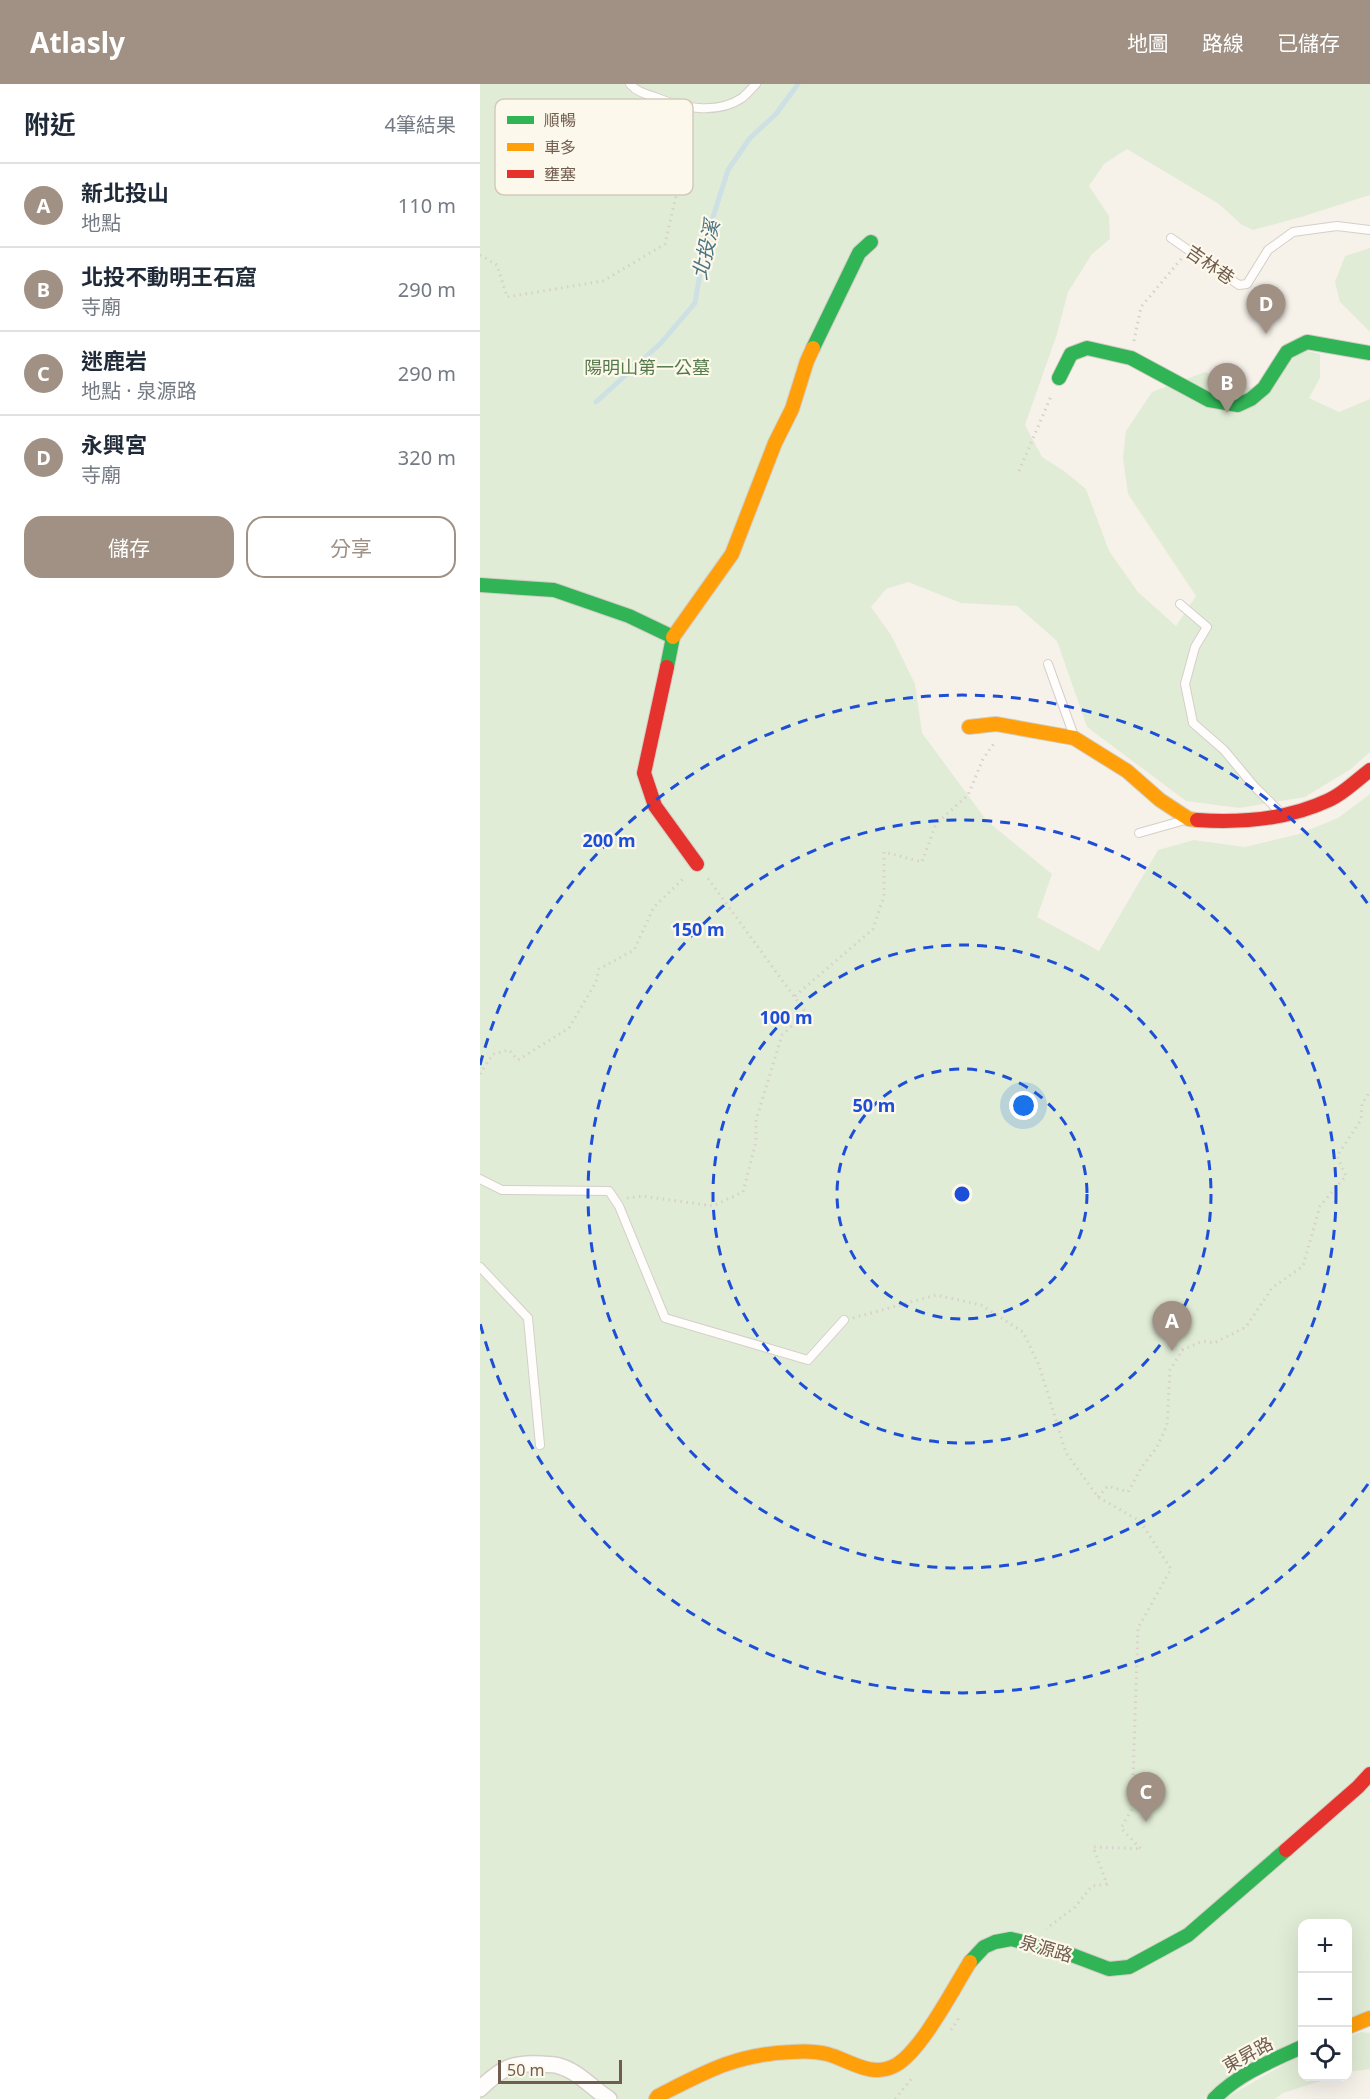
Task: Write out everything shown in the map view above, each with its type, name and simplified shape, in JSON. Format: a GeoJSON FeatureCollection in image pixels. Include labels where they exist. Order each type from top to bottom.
{"type":"FeatureCollection","features":[{"type":"Feature","properties":{"kind":"street"},"geometry":{"type":"LineString","coordinates":[[698,864],[655,806],[644,773],[673,637],[732,554],[775,443],[792,409],[807,361],[859,253],[871,242]]}},
{"type":"Feature","properties":{"kind":"street"},"geometry":{"type":"LineString","coordinates":[[1059,378],[1071,354],[1087,348],[1131,358],[1209,400],[1238,405],[1251,399],[1264,388],[1287,352],[1308,342],[1370,353]]}},
{"type":"Feature","properties":{"kind":"street"},"geometry":{"type":"LineString","coordinates":[[480,585],[554,590],[629,616],[673,637]]}},
{"type":"Feature","properties":{"kind":"street"},"geometry":{"type":"LineString","coordinates":[[969,726],[1006,725],[1074,738],[1127,771],[1160,800],[1189,819],[1254,820],[1283,815],[1330,800],[1370,770]]}},
{"type":"Feature","properties":{"kind":"street","name":"泉源路"},"geometry":{"type":"LineString","coordinates":[[656,2099],[695,2077],[733,2060],[784,2052],[813,2051],[829,2054],[864,2068],[877,2071],[890,2069],[907,2058],[918,2045],[963,1973],[984,1947],[995,1942],[1011,1939],[1064,1952],[1109,1969],[1129,1967],[1188,1935],[1370,1774]]}},
{"type":"Feature","properties":{"kind":"street"},"geometry":{"type":"LineString","coordinates":[[1352,2025],[1370,2018]]}},
{"type":"Feature","properties":{"kind":"street","name":"東昇路"},"geometry":{"type":"LineString","coordinates":[[1214,2099],[1220,2091],[1267,2063],[1298,2049]]}},
{"type":"Feature","properties":{"kind":"street"},"geometry":{"type":"LineString","coordinates":[[480,2089],[495,2074],[512,2066],[528,2063],[559,2066],[584,2079],[609,2099]]}},
{"type":"Feature","properties":{"kind":"lane"},"geometry":{"type":"LineString","coordinates":[[630,84],[635,89],[658,99]]}},
{"type":"Feature","properties":{"kind":"lane"},"geometry":{"type":"LineString","coordinates":[[693,108],[720,107],[742,98],[756,84]]}},
{"type":"Feature","properties":{"kind":"lane","name":"吉林巷"},"geometry":{"type":"LineString","coordinates":[[1171,238],[1239,285],[1247,284],[1268,250],[1293,232],[1337,226],[1370,231]]}},
{"type":"Feature","properties":{"kind":"lane"},"geometry":{"type":"LineString","coordinates":[[1180,604],[1207,627],[1196,647],[1185,684],[1193,723],[1224,750],[1254,786],[1283,815]]}},
{"type":"Feature","properties":{"kind":"lane"},"geometry":{"type":"LineString","coordinates":[[1048,664],[1074,738]]}},
{"type":"Feature","properties":{"kind":"lane"},"geometry":{"type":"LineString","coordinates":[[1139,833],[1189,819]]}},
{"type":"Feature","properties":{"kind":"lane"},"geometry":{"type":"LineString","coordinates":[[480,1179],[502,1190],[609,1191],[620,1206],[665,1318],[808,1360],[844,1320]]}},
{"type":"Feature","properties":{"kind":"lane"},"geometry":{"type":"LineString","coordinates":[[480,1267],[528,1318],[540,1445]]}},
{"type":"Feature","properties":{"kind":"path"},"geometry":{"type":"LineString","coordinates":[[480,255],[497,265],[507,297],[603,281],[665,244],[676,195]]}},
{"type":"Feature","properties":{"kind":"path"},"geometry":{"type":"LineString","coordinates":[[1131,358],[1142,307],[1188,250]]}},
{"type":"Feature","properties":{"kind":"path"},"geometry":{"type":"LineString","coordinates":[[1019,471],[1059,378]]}},
{"type":"Feature","properties":{"kind":"path"},"geometry":{"type":"LineString","coordinates":[[794,997],[873,929],[884,896],[884,852],[922,862],[936,824],[968,795],[983,759],[1006,725]]}},
{"type":"Feature","properties":{"kind":"path"},"geometry":{"type":"LineString","coordinates":[[480,1074],[493,1054],[509,1050],[518,1060],[569,1028],[596,982],[599,969],[634,950],[654,907],[698,864],[806,1013],[782,1035],[756,1120],[756,1142],[743,1192],[713,1206],[642,1196],[615,1200]]}},
{"type":"Feature","properties":{"kind":"path"},"geometry":{"type":"LineString","coordinates":[[1098,1497],[1108,1486],[1128,1492],[1141,1468],[1157,1447],[1167,1425],[1170,1370],[1182,1349],[1203,1341],[1214,1343],[1246,1327],[1272,1288],[1303,1266],[1320,1206],[1346,1176],[1337,1156],[1361,1120],[1362,1104],[1370,1091]]}},
{"type":"Feature","properties":{"kind":"path"},"geometry":{"type":"LineString","coordinates":[[844,1320],[936,1295],[981,1305],[1023,1332],[1039,1365],[1066,1453],[1098,1497],[1140,1521],[1171,1569],[1138,1628],[1132,1809],[1121,1828],[1141,1849],[1093,1847],[1107,1884],[1092,1886],[1075,1907],[1028,1943]]}},
{"type":"Feature","properties":{"kind":"green space","name":"陽明山第一公墓"},"geometry":{"type":"Polygon","coordinates":[[[480,84],[1370,84],[1370,195],[1301,217],[1253,230],[1242,225],[1219,204],[1127,149],[1104,164],[1089,186],[1109,216],[1110,239],[1092,254],[1068,292],[1057,334],[1025,425],[1042,457],[1086,489],[1109,551],[1138,592],[1176,626],[1196,596],[1128,494],[1123,458],[1126,431],[1152,392],[1205,372],[1270,393],[1290,358],[1303,350],[1320,354],[1320,378],[1309,398],[1339,412],[1370,399],[1370,752],[1351,769],[1305,797],[1239,808],[1186,801],[1087,727],[1057,641],[1017,606],[961,603],[908,582],[886,589],[871,607],[891,635],[915,684],[922,733],[987,821],[1052,874],[1037,917],[1099,951],[1158,850],[1194,840],[1245,847],[1299,834],[1338,818],[1370,794],[1370,2010],[1352,2019],[1352,1919],[1298,1919],[1298,2041],[1207,2095],[1204,2099],[480,2099],[480,84]]]}},
{"type":"Feature","properties":{"kind":"green space"},"geometry":{"type":"Polygon","coordinates":[[[1370,248],[1370,332],[1340,302],[1335,282],[1345,256],[1370,248]]]}},
{"type":"Feature","properties":{"kind":"green space"},"geometry":{"type":"Polygon","coordinates":[[[1361,2032],[1370,2033],[1370,2069],[1352,2071],[1352,2035],[1361,2032]]]}},
{"type":"Feature","properties":{"kind":"green space"},"geometry":{"type":"Polygon","coordinates":[[[1298,2056],[1298,2081],[1321,2081],[1283,2093],[1275,2099],[1224,2099],[1298,2056]]]}},
{"type":"Feature","properties":{"kind":"waterway","name":"北投溪"},"geometry":{"type":"LineString","coordinates":[[596,402],[661,343],[695,303],[706,239],[728,170],[750,138],[776,114],[798,84]]}},
{"type":"Feature","properties":{"kind":"traffic: fast"},"geometry":{"type":"LineString","coordinates":[[813,348],[859,253],[871,242]]}},
{"type":"Feature","properties":{"kind":"traffic: fast"},"geometry":{"type":"LineString","coordinates":[[1059,378],[1071,354],[1087,348],[1131,358],[1209,400],[1238,405],[1251,399],[1264,388],[1287,352],[1307,342],[1370,353]]}},
{"type":"Feature","properties":{"kind":"traffic: fast"},"geometry":{"type":"LineString","coordinates":[[480,585],[554,590],[629,616],[673,637],[667,667]]}},
{"type":"Feature","properties":{"kind":"traffic: fast"},"geometry":{"type":"LineString","coordinates":[[970,1962],[984,1947],[1011,1939],[1064,1952],[1109,1969],[1129,1967],[1188,1935],[1286,1850]]}},
{"type":"Feature","properties":{"kind":"traffic: fast"},"geometry":{"type":"LineString","coordinates":[[1214,2099],[1244,2075],[1298,2049]]}},
{"type":"Feature","properties":{"kind":"traffic: slow"},"geometry":{"type":"LineString","coordinates":[[673,637],[732,554],[775,443],[792,409],[813,348]]}},
{"type":"Feature","properties":{"kind":"traffic: slow"},"geometry":{"type":"LineString","coordinates":[[969,727],[996,724],[1074,738],[1127,771],[1160,800],[1189,819],[1197,820]]}},
{"type":"Feature","properties":{"kind":"traffic: slow"},"geometry":{"type":"LineString","coordinates":[[656,2099],[706,2072],[737,2060],[771,2053],[804,2051],[822,2053],[869,2069],[887,2069],[896,2065],[916,2046],[970,1962]]}},
{"type":"Feature","properties":{"kind":"traffic: slow"},"geometry":{"type":"LineString","coordinates":[[1352,2025],[1370,2018]]}},
{"type":"Feature","properties":{"kind":"traffic: jam"},"geometry":{"type":"LineString","coordinates":[[667,667],[644,773],[655,806],[697,864]]}},
{"type":"Feature","properties":{"kind":"traffic: jam"},"geometry":{"type":"LineString","coordinates":[[1197,820],[1248,820],[1298,812],[1345,791],[1370,770]]}},
{"type":"Feature","properties":{"kind":"traffic: jam"},"geometry":{"type":"LineString","coordinates":[[1286,1850],[1370,1774]]}},
{"type":"Feature","properties":{"kind":"place","name":"永興宮"},"geometry":{"type":"Point","coordinates":[1266,334]}},
{"type":"Feature","properties":{"kind":"place","name":"北投不動明王石窟"},"geometry":{"type":"Point","coordinates":[1227,413]}},
{"type":"Feature","properties":{"kind":"place","name":"新北投山"},"geometry":{"type":"Point","coordinates":[1172,1351]}},
{"type":"Feature","properties":{"kind":"place","name":"迷鹿岩"},"geometry":{"type":"Point","coordinates":[1146,1822]}}]}
